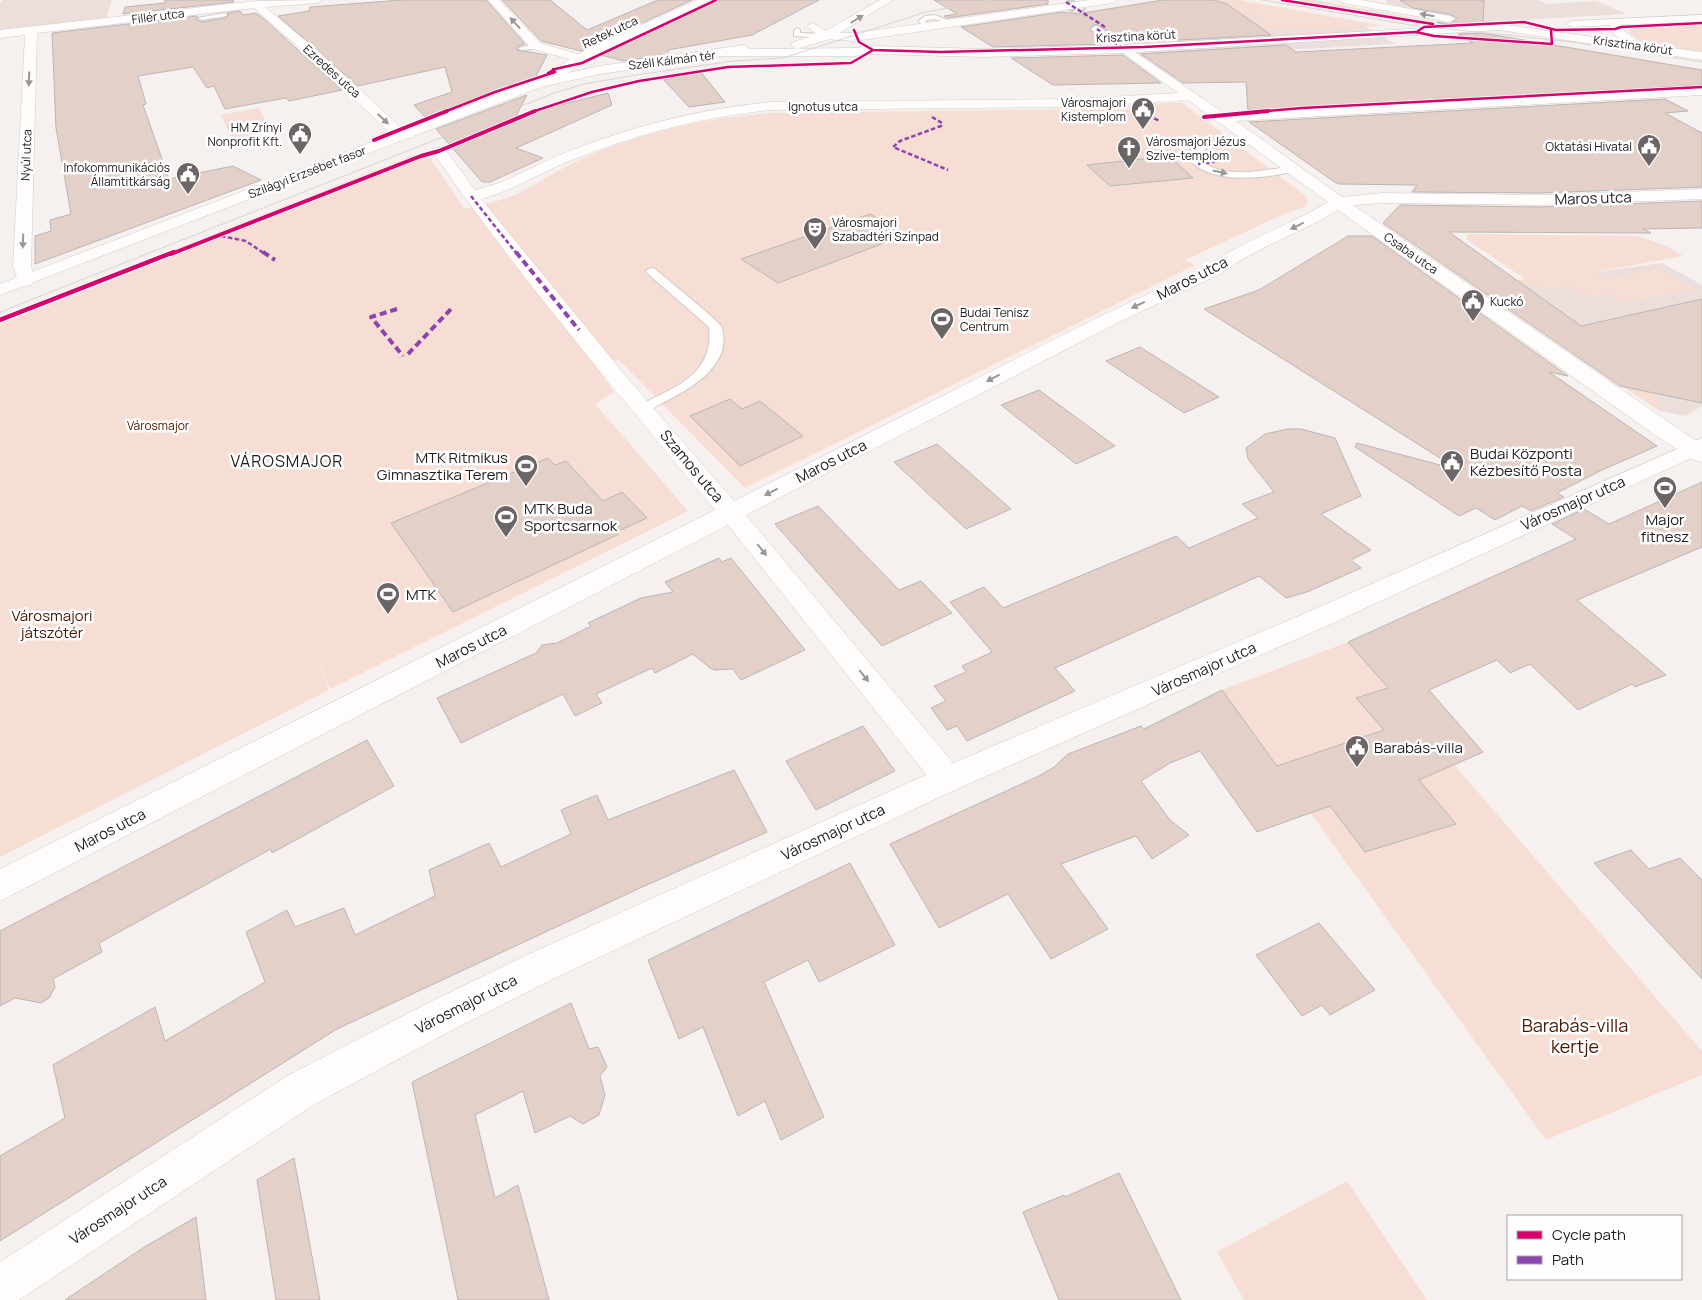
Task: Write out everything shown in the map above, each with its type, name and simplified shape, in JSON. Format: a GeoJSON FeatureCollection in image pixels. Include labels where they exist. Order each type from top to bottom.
{"type":"FeatureCollection","features":[{"type":"Feature","properties":{"kind":"street","name":"Fillér utca"},"geometry":{"type":"LineString","coordinates":[[0,34],[258,4],[317,0]]}},
{"type":"Feature","properties":{"kind":"street"},"geometry":{"type":"LineString","coordinates":[[493,0],[536,46],[578,59],[618,67]]}},
{"type":"Feature","properties":{"kind":"street","name":"Retek utca"},"geometry":{"type":"LineString","coordinates":[[558,79],[561,72],[578,59],[706,0]]}},
{"type":"Feature","properties":{"kind":"street","name":"Széll Kálmán tér"},"geometry":{"type":"LineString","coordinates":[[743,52],[800,37],[826,36],[888,0]]}},
{"type":"Feature","properties":{"kind":"street"},"geometry":{"type":"LineString","coordinates":[[826,36],[855,37],[1112,0]]}},
{"type":"Feature","properties":{"kind":"street"},"geometry":{"type":"LineString","coordinates":[[1351,1],[1499,27],[1702,18]]}},
{"type":"Feature","properties":{"kind":"street","name":"Ezredes utca"},"geometry":{"type":"LineString","coordinates":[[258,4],[264,12],[315,55],[393,128],[409,134]]}},
{"type":"Feature","properties":{"kind":"street","name":"Csaba utca"},"geometry":{"type":"LineString","coordinates":[[1083,13],[1105,27],[1096,29],[1122,49],[1254,140],[1339,202],[1699,450]]}},
{"type":"Feature","properties":{"kind":"street"},"geometry":{"type":"LineString","coordinates":[[783,36],[800,37],[818,22],[828,42],[837,49]]}},
{"type":"Feature","properties":{"kind":"street"},"geometry":{"type":"LineString","coordinates":[[1615,22],[1616,29],[1636,46]]}},
{"type":"Feature","properties":{"kind":"street","name":"Krisztina körút"},"geometry":{"type":"LineString","coordinates":[[837,49],[984,52],[1122,49],[1499,27],[1702,56]]}},
{"type":"Feature","properties":{"kind":"street","name":"Nyúl utca"},"geometry":{"type":"LineString","coordinates":[[25,281],[22,266],[31,30]]}},
{"type":"Feature","properties":{"kind":"street"},"geometry":{"type":"LineString","coordinates":[[872,50],[879,38],[893,31]]}},
{"type":"Feature","properties":{"kind":"street","name":"Krisztina körút"},"geometry":{"type":"LineString","coordinates":[[1416,32],[1551,42],[1702,64]]}},
{"type":"Feature","properties":{"kind":"street","name":"Széll Kálmán tér"},"geometry":{"type":"LineString","coordinates":[[618,67],[776,45],[800,37],[837,49]]}},
{"type":"Feature","properties":{"kind":"street"},"geometry":{"type":"LineString","coordinates":[[725,53],[769,41]]}},
{"type":"Feature","properties":{"kind":"street","name":"Széll Kálmán tér"},"geometry":{"type":"LineString","coordinates":[[725,53],[837,49]]}},
{"type":"Feature","properties":{"kind":"street","name":"Szilágyi Erzsébet fasor"},"geometry":{"type":"LineString","coordinates":[[0,290],[537,84],[618,67]]}},
{"type":"Feature","properties":{"kind":"street"},"geometry":{"type":"LineString","coordinates":[[1222,118],[1702,91]]}},
{"type":"Feature","properties":{"kind":"street","name":"Ignotus utca"},"geometry":{"type":"LineString","coordinates":[[471,196],[512,184],[560,159],[614,137],[669,121],[724,112],[771,106],[1075,103],[1190,96]]}},
{"type":"Feature","properties":{"kind":"street","name":"Szamos utca"},"geometry":{"type":"LineString","coordinates":[[439,151],[471,196],[579,330],[731,512],[948,779]]}},
{"type":"Feature","properties":{"kind":"street","name":"Maros utca"},"geometry":{"type":"LineString","coordinates":[[0,886],[1110,319],[1214,270],[1229,259],[1312,219],[1339,202],[1382,198],[1541,200],[1702,194]]}},
{"type":"Feature","properties":{"kind":"street","name":"Városmajor utca"},"geometry":{"type":"LineString","coordinates":[[0,1287],[310,1086],[445,1014],[540,967],[948,779],[1324,616],[1699,450]]}},
{"type":"Feature","properties":{"kind":"lane"},"geometry":{"type":"LineString","coordinates":[[201,18],[224,15]]}},
{"type":"Feature","properties":{"kind":"lane"},"geometry":{"type":"LineString","coordinates":[[1499,27],[1551,38],[1702,60]]}},
{"type":"Feature","properties":{"kind":"lane"},"geometry":{"type":"LineString","coordinates":[[522,48],[536,46]]}},
{"type":"Feature","properties":{"kind":"lane"},"geometry":{"type":"LineString","coordinates":[[1254,140],[1205,146],[1193,152],[1193,159],[1206,168],[1229,174],[1246,175],[1294,169]]}},
{"type":"Feature","properties":{"kind":"lane"},"geometry":{"type":"LineString","coordinates":[[644,408],[685,386],[701,374],[714,360],[719,339],[715,326],[651,271],[662,268]]}},
{"type":"Feature","properties":{"kind":"shaded area"},"geometry":{"type":"Polygon","coordinates":[[[3,0],[112,0],[106,19],[0,31],[0,3],[3,0]]]}},
{"type":"Feature","properties":{"kind":"shaded area"},"geometry":{"type":"Polygon","coordinates":[[[1163,0],[1363,25],[1395,44],[1130,58],[1072,12],[1093,11],[1163,0]]]}},
{"type":"Feature","properties":{"kind":"shaded area"},"geometry":{"type":"Polygon","coordinates":[[[1387,0],[1538,0],[1547,4],[1596,1],[1627,14],[1484,22],[1388,4],[1387,0]]]}},
{"type":"Feature","properties":{"kind":"shaded area"},"geometry":{"type":"Polygon","coordinates":[[[1662,263],[1702,285],[1702,299],[1646,312],[1702,344],[1702,406],[1686,416],[1660,411],[1623,387],[1484,288],[1662,263]]]}},
{"type":"Feature","properties":{"kind":"green space"},"geometry":{"type":"Polygon","coordinates":[[[1214,0],[1239,0],[1385,26],[1280,31],[1278,29],[1255,32],[1253,27],[1261,25],[1263,22],[1255,15],[1244,16],[1214,0]]]}},
{"type":"Feature","properties":{"kind":"green space"},"geometry":{"type":"Polygon","coordinates":[[[1285,0],[1314,0],[1437,22],[1430,23],[1389,18],[1285,0]]]}},
{"type":"Feature","properties":{"kind":"green space"},"geometry":{"type":"Polygon","coordinates":[[[1702,23],[1702,54],[1647,45],[1641,43],[1628,31],[1629,28],[1702,23]]]}},
{"type":"Feature","properties":{"kind":"green space","name":"Városmajor"},"geometry":{"type":"Polygon","coordinates":[[[1181,102],[1306,196],[1308,202],[1305,207],[1284,214],[1185,260],[1195,265],[745,488],[618,359],[597,367],[614,392],[595,404],[688,511],[330,689],[312,650],[329,690],[0,857],[0,321],[61,299],[56,296],[416,154],[429,156],[464,209],[512,196],[573,163],[620,144],[694,123],[744,115],[769,113],[1079,109],[1181,102]]]}},
{"type":"Feature","properties":{"kind":"green space"},"geometry":{"type":"Polygon","coordinates":[[[259,108],[271,132],[232,140],[221,115],[259,108]]]}},
{"type":"Feature","properties":{"kind":"green space"},"geometry":{"type":"Polygon","coordinates":[[[1469,234],[1637,236],[1667,246],[1683,256],[1596,272],[1602,279],[1659,269],[1694,289],[1624,304],[1604,292],[1602,295],[1591,297],[1570,287],[1548,289],[1529,284],[1496,290],[1490,285],[1525,279],[1466,239],[1469,234]]]}},
{"type":"Feature","properties":{"kind":"green space"},"geometry":{"type":"Polygon","coordinates":[[[1626,388],[1655,394],[1660,409],[1657,409],[1626,388]]]}},
{"type":"Feature","properties":{"kind":"green space","name":"Barabás-villa kertje"},"geometry":{"type":"Polygon","coordinates":[[[1348,642],[1702,1051],[1702,1075],[1546,1140],[1222,690],[1348,642]]]}},
{"type":"Feature","properties":{"kind":"green space"},"geometry":{"type":"Polygon","coordinates":[[[1347,1181],[1427,1300],[1244,1300],[1217,1252],[1347,1181]]]}},
{"type":"Feature","properties":{"kind":"building"},"geometry":{"type":"Polygon","coordinates":[[[165,0],[233,0],[234,2],[123,14],[125,7],[165,3],[165,0]]]}},
{"type":"Feature","properties":{"kind":"building"},"geometry":{"type":"Polygon","coordinates":[[[401,0],[486,0],[525,44],[518,46],[517,50],[547,55],[535,78],[427,119],[414,105],[452,92],[445,67],[358,86],[278,16],[309,11],[310,7],[401,0]]]}},
{"type":"Feature","properties":{"kind":"building"},"geometry":{"type":"Polygon","coordinates":[[[502,0],[550,0],[587,30],[658,0],[692,0],[581,51],[541,41],[502,0]]]}},
{"type":"Feature","properties":{"kind":"building"},"geometry":{"type":"Polygon","coordinates":[[[713,0],[819,0],[752,35],[668,50],[668,54],[624,61],[601,55],[713,0]]]}},
{"type":"Feature","properties":{"kind":"building"},"geometry":{"type":"Polygon","coordinates":[[[934,0],[1048,0],[1048,4],[947,18],[944,16],[957,14],[934,0]]]}},
{"type":"Feature","properties":{"kind":"building"},"geometry":{"type":"Polygon","coordinates":[[[1163,0],[1214,0],[1227,4],[1271,35],[1125,43],[1097,24],[1092,26],[1090,30],[1107,44],[993,47],[961,27],[1062,12],[1077,14],[1163,0]]]}},
{"type":"Feature","properties":{"kind":"building"},"geometry":{"type":"Polygon","coordinates":[[[1400,0],[1484,0],[1483,23],[1443,25],[1437,22],[1450,24],[1457,18],[1449,14],[1413,8],[1400,0]]]}},
{"type":"Feature","properties":{"kind":"building"},"geometry":{"type":"Polygon","coordinates":[[[240,11],[243,15],[256,13],[263,18],[342,90],[289,101],[286,98],[225,109],[214,86],[207,88],[193,67],[138,76],[146,104],[143,105],[169,179],[233,166],[261,180],[35,264],[35,236],[51,231],[50,220],[71,214],[56,128],[52,33],[197,16],[197,20],[201,22],[226,18],[229,15],[227,13],[240,11]]]}},
{"type":"Feature","properties":{"kind":"building"},"geometry":{"type":"Polygon","coordinates":[[[1482,33],[1702,70],[1702,85],[1248,111],[1246,82],[1183,83],[1141,54],[1286,45],[1296,52],[1473,43],[1458,34],[1482,33]]]}},
{"type":"Feature","properties":{"kind":"building"},"geometry":{"type":"Polygon","coordinates":[[[1123,55],[1161,83],[1053,85],[1011,58],[1123,55]]]}},
{"type":"Feature","properties":{"kind":"building"},"geometry":{"type":"Polygon","coordinates":[[[700,71],[725,102],[689,107],[664,80],[700,71]]]}},
{"type":"Feature","properties":{"kind":"building"},"geometry":{"type":"Polygon","coordinates":[[[608,93],[612,105],[516,148],[543,158],[490,182],[482,182],[436,129],[527,95],[516,116],[608,93]]]}},
{"type":"Feature","properties":{"kind":"building"},"geometry":{"type":"Polygon","coordinates":[[[1665,99],[1688,111],[1665,113],[1702,133],[1702,187],[1541,193],[1412,192],[1417,185],[1339,184],[1249,122],[1665,99]]]}},
{"type":"Feature","properties":{"kind":"building","name":"Városmajori Jézus Szíve-templom"},"geometry":{"type":"Polygon","coordinates":[[[1169,156],[1193,178],[1110,186],[1087,165],[1169,156]]]}},
{"type":"Feature","properties":{"kind":"building"},"geometry":{"type":"Polygon","coordinates":[[[1702,201],[1702,228],[1643,229],[1651,233],[1449,232],[1581,326],[1702,299],[1702,403],[1620,386],[1383,223],[1400,205],[1541,207],[1702,201]]]}},
{"type":"Feature","properties":{"kind":"building","name":"Városmajori Szabadtéri Színpad"},"geometry":{"type":"Polygon","coordinates":[[[870,214],[903,233],[884,240],[887,242],[778,283],[741,259],[870,214]]]}},
{"type":"Feature","properties":{"kind":"building"},"geometry":{"type":"Polygon","coordinates":[[[1348,236],[1372,236],[1568,376],[1549,372],[1657,446],[1602,470],[1557,493],[1564,497],[1531,511],[1522,506],[1495,520],[1476,508],[1459,516],[1355,447],[1357,443],[1459,470],[1204,309],[1259,290],[1348,236]]]}},
{"type":"Feature","properties":{"kind":"building"},"geometry":{"type":"Polygon","coordinates":[[[1140,347],[1219,397],[1184,413],[1106,361],[1140,347]]]}},
{"type":"Feature","properties":{"kind":"building"},"geometry":{"type":"Polygon","coordinates":[[[1039,390],[1115,446],[1076,464],[1001,405],[1039,390]]]}},
{"type":"Feature","properties":{"kind":"building"},"geometry":{"type":"Polygon","coordinates":[[[730,399],[742,409],[760,401],[803,436],[740,466],[690,416],[730,399]]]}},
{"type":"Feature","properties":{"kind":"building"},"geometry":{"type":"Polygon","coordinates":[[[1288,429],[1301,429],[1335,438],[1361,496],[1321,514],[1371,550],[1351,560],[1361,568],[1307,592],[1286,598],[1259,576],[1055,668],[1075,691],[967,741],[957,726],[947,730],[931,708],[946,701],[934,686],[966,672],[962,666],[992,652],[950,602],[984,587],[1003,608],[1176,536],[1189,548],[1258,518],[1242,504],[1274,492],[1248,459],[1246,448],[1265,434],[1288,429]]]}},
{"type":"Feature","properties":{"kind":"building"},"geometry":{"type":"Polygon","coordinates":[[[937,444],[1011,509],[966,529],[894,462],[937,444]]]}},
{"type":"Feature","properties":{"kind":"building","name":"MTK Buda Sportcsarnok"},"geometry":{"type":"Polygon","coordinates":[[[548,458],[555,465],[566,461],[603,501],[622,492],[647,518],[616,532],[619,534],[453,612],[391,523],[548,458]]]}},
{"type":"Feature","properties":{"kind":"building"},"geometry":{"type":"Polygon","coordinates":[[[1702,482],[1702,547],[1577,600],[1666,675],[1635,687],[1632,684],[1578,710],[1530,664],[1510,673],[1497,660],[1429,690],[1483,752],[1419,780],[1456,824],[1365,852],[1330,806],[1257,832],[1200,751],[1170,763],[1141,781],[1170,820],[1189,835],[1152,859],[1136,836],[1061,864],[1108,929],[1051,959],[1008,894],[939,928],[890,844],[1039,776],[1054,767],[1068,754],[1141,726],[1144,729],[1222,690],[1277,766],[1384,730],[1356,698],[1388,688],[1348,642],[1576,539],[1552,524],[1584,509],[1609,524],[1702,482]]]}},
{"type":"Feature","properties":{"kind":"building"},"geometry":{"type":"Polygon","coordinates":[[[818,506],[899,590],[921,581],[952,613],[882,646],[775,524],[818,506]]]}},
{"type":"Feature","properties":{"kind":"building"},"geometry":{"type":"Polygon","coordinates":[[[719,558],[722,562],[731,558],[805,650],[741,680],[733,669],[715,670],[693,654],[655,673],[652,668],[596,694],[602,703],[575,716],[563,694],[461,743],[437,698],[536,653],[542,645],[557,643],[591,626],[588,623],[641,598],[673,592],[665,582],[719,558]]]}},
{"type":"Feature","properties":{"kind":"building"},"geometry":{"type":"Polygon","coordinates":[[[863,726],[895,771],[816,810],[786,761],[863,726]]]}},
{"type":"Feature","properties":{"kind":"building"},"geometry":{"type":"Polygon","coordinates":[[[367,740],[394,786],[272,853],[271,849],[99,943],[102,952],[53,979],[55,987],[49,998],[41,1003],[15,998],[0,1006],[0,931],[367,740]]]}},
{"type":"Feature","properties":{"kind":"building"},"geometry":{"type":"Polygon","coordinates":[[[734,770],[767,832],[640,888],[337,1029],[0,1241],[0,1156],[65,1118],[53,1065],[155,1007],[165,1041],[265,982],[246,932],[287,910],[295,927],[344,908],[355,935],[435,896],[429,870],[489,843],[501,867],[571,834],[561,810],[597,795],[608,820],[734,770]]]}},
{"type":"Feature","properties":{"kind":"building"},"geometry":{"type":"Polygon","coordinates":[[[1631,850],[1649,869],[1680,858],[1702,880],[1702,979],[1594,863],[1631,850]]]}},
{"type":"Feature","properties":{"kind":"building"},"geometry":{"type":"Polygon","coordinates":[[[850,863],[895,945],[819,982],[808,960],[764,982],[824,1117],[781,1140],[765,1101],[738,1116],[703,1027],[679,1039],[648,960],[850,863]]]}},
{"type":"Feature","properties":{"kind":"building"},"geometry":{"type":"Polygon","coordinates":[[[1319,923],[1375,990],[1330,1015],[1322,1005],[1302,1016],[1256,955],[1319,923]]]}},
{"type":"Feature","properties":{"kind":"building"},"geometry":{"type":"Polygon","coordinates":[[[571,1003],[589,1049],[598,1047],[607,1067],[600,1076],[605,1095],[599,1115],[583,1124],[570,1116],[535,1133],[523,1091],[475,1115],[495,1198],[518,1185],[549,1300],[458,1300],[412,1082],[571,1003]]]}},
{"type":"Feature","properties":{"kind":"building"},"geometry":{"type":"Polygon","coordinates":[[[294,1158],[320,1300],[276,1300],[257,1180],[294,1158]]]}},
{"type":"Feature","properties":{"kind":"building"},"geometry":{"type":"Polygon","coordinates":[[[1119,1173],[1181,1300],[1059,1300],[1023,1212],[1064,1195],[1065,1197],[1119,1173]]]}},
{"type":"Feature","properties":{"kind":"building"},"geometry":{"type":"Polygon","coordinates":[[[196,1217],[206,1300],[65,1300],[146,1246],[196,1217]]]}},
{"type":"Feature","properties":{"kind":"tunnel"},"geometry":{"type":"LineString","coordinates":[[1066,2],[1083,13]]}},
{"type":"Feature","properties":{"kind":"tram line"},"geometry":{"type":"LineString","coordinates":[[0,312],[554,93],[584,84],[636,75],[733,61],[783,58],[926,12],[992,0]]}},
{"type":"Feature","properties":{"kind":"tram line"},"geometry":{"type":"LineString","coordinates":[[1262,0],[1417,26],[1565,41],[1702,62]]}},
{"type":"Feature","properties":{"kind":"marked path"},"geometry":{"type":"LineString","coordinates":[[1066,2],[1105,27]]}},
{"type":"Feature","properties":{"kind":"marked path"},"geometry":{"type":"LineString","coordinates":[[1097,29],[1121,47]]}},
{"type":"Feature","properties":{"kind":"marked path"},"geometry":{"type":"LineString","coordinates":[[1135,110],[1160,121]]}},
{"type":"Feature","properties":{"kind":"marked path"},"geometry":{"type":"LineString","coordinates":[[932,117],[942,123],[941,126],[900,141],[893,147],[948,170]]}},
{"type":"Feature","properties":{"kind":"marked path"},"geometry":{"type":"LineString","coordinates":[[1198,164],[1220,161]]}},
{"type":"Feature","properties":{"kind":"marked path"},"geometry":{"type":"LineString","coordinates":[[471,196],[579,330]]}},
{"type":"Feature","properties":{"kind":"marked path"},"geometry":{"type":"LineString","coordinates":[[221,236],[246,241],[275,260]]}},
{"type":"Feature","properties":{"kind":"marked path"},"geometry":{"type":"LineString","coordinates":[[408,354],[452,308]]}},
{"type":"Feature","properties":{"kind":"marked path"},"geometry":{"type":"LineString","coordinates":[[397,309],[371,317],[403,356]]}},
{"type":"Feature","properties":{"kind":"cycle path"},"geometry":{"type":"LineString","coordinates":[[548,73],[555,69],[582,63],[716,0]]}},
{"type":"Feature","properties":{"kind":"cycle path"},"geometry":{"type":"LineString","coordinates":[[1282,0],[1433,24]]}},
{"type":"Feature","properties":{"kind":"cycle path"},"geometry":{"type":"LineString","coordinates":[[1418,31],[1424,27],[1524,22],[1556,30],[1615,29],[1621,27],[1702,23]]}},
{"type":"Feature","properties":{"kind":"cycle path"},"geometry":{"type":"LineString","coordinates":[[854,30],[859,42],[873,50],[941,52],[1077,50],[1416,32],[1434,36],[1552,44],[1551,30]]}},
{"type":"Feature","properties":{"kind":"cycle path"},"geometry":{"type":"LineString","coordinates":[[0,320],[421,156],[439,151],[547,106],[592,92],[639,81],[728,67],[851,63],[873,50]]}},
{"type":"Feature","properties":{"kind":"cycle path"},"geometry":{"type":"LineString","coordinates":[[374,140],[495,92],[555,72],[553,69]]}},
{"type":"Feature","properties":{"kind":"cycle path"},"geometry":{"type":"LineString","coordinates":[[1204,117],[1302,108],[1702,87]]}},
{"type":"Feature","properties":{"kind":"place","name":"Városmajori Kistemplom"},"geometry":{"type":"Point","coordinates":[1143,130]}},
{"type":"Feature","properties":{"kind":"place","name":"HM Zrínyi Nonprofit Kft."},"geometry":{"type":"Point","coordinates":[300,155]}},
{"type":"Feature","properties":{"kind":"place","name":"Oktatási Hivatal"},"geometry":{"type":"Point","coordinates":[1649,167]}},
{"type":"Feature","properties":{"kind":"place","name":"Városmajori Jézus Szíve-templom"},"geometry":{"type":"Point","coordinates":[1129,169]}},
{"type":"Feature","properties":{"kind":"place","name":"Infokommunikációs Államtitkárság"},"geometry":{"type":"Point","coordinates":[188,195]}},
{"type":"Feature","properties":{"kind":"place","name":"Városmajori Szabadtéri Színpad"},"geometry":{"type":"Point","coordinates":[815,250]}},
{"type":"Feature","properties":{"kind":"place","name":"Kuckó"},"geometry":{"type":"Point","coordinates":[1473,322]}},
{"type":"Feature","properties":{"kind":"place","name":"Budai Tenisz Centrum"},"geometry":{"type":"Point","coordinates":[942,340]}},
{"type":"Feature","properties":{"kind":"place","name":"Budai Központi Kézbesítő Posta"},"geometry":{"type":"Point","coordinates":[1452,483]}},
{"type":"Feature","properties":{"kind":"place","name":"MTK Ritmikus Gimnasztika Terem"},"geometry":{"type":"Point","coordinates":[526,487]}},
{"type":"Feature","properties":{"kind":"place","name":"Major fitnesz"},"geometry":{"type":"Point","coordinates":[1665,509]}},
{"type":"Feature","properties":{"kind":"place","name":"MTK Buda Sportcsarnok"},"geometry":{"type":"Point","coordinates":[506,538]}},
{"type":"Feature","properties":{"kind":"place","name":"MTK"},"geometry":{"type":"Point","coordinates":[388,615]}},
{"type":"Feature","properties":{"kind":"place","name":"Barabás-villa"},"geometry":{"type":"Point","coordinates":[1357,768]}},
{"type":"Feature","properties":{"kind":"district","name":"VÁROSMAJOR"},"geometry":{"type":"Point","coordinates":[287,461]}},
{"type":"Feature","properties":{"kind":"park label","name":"Városmajori játszótér"},"geometry":{"type":"Point","coordinates":[52,624]}}]}
